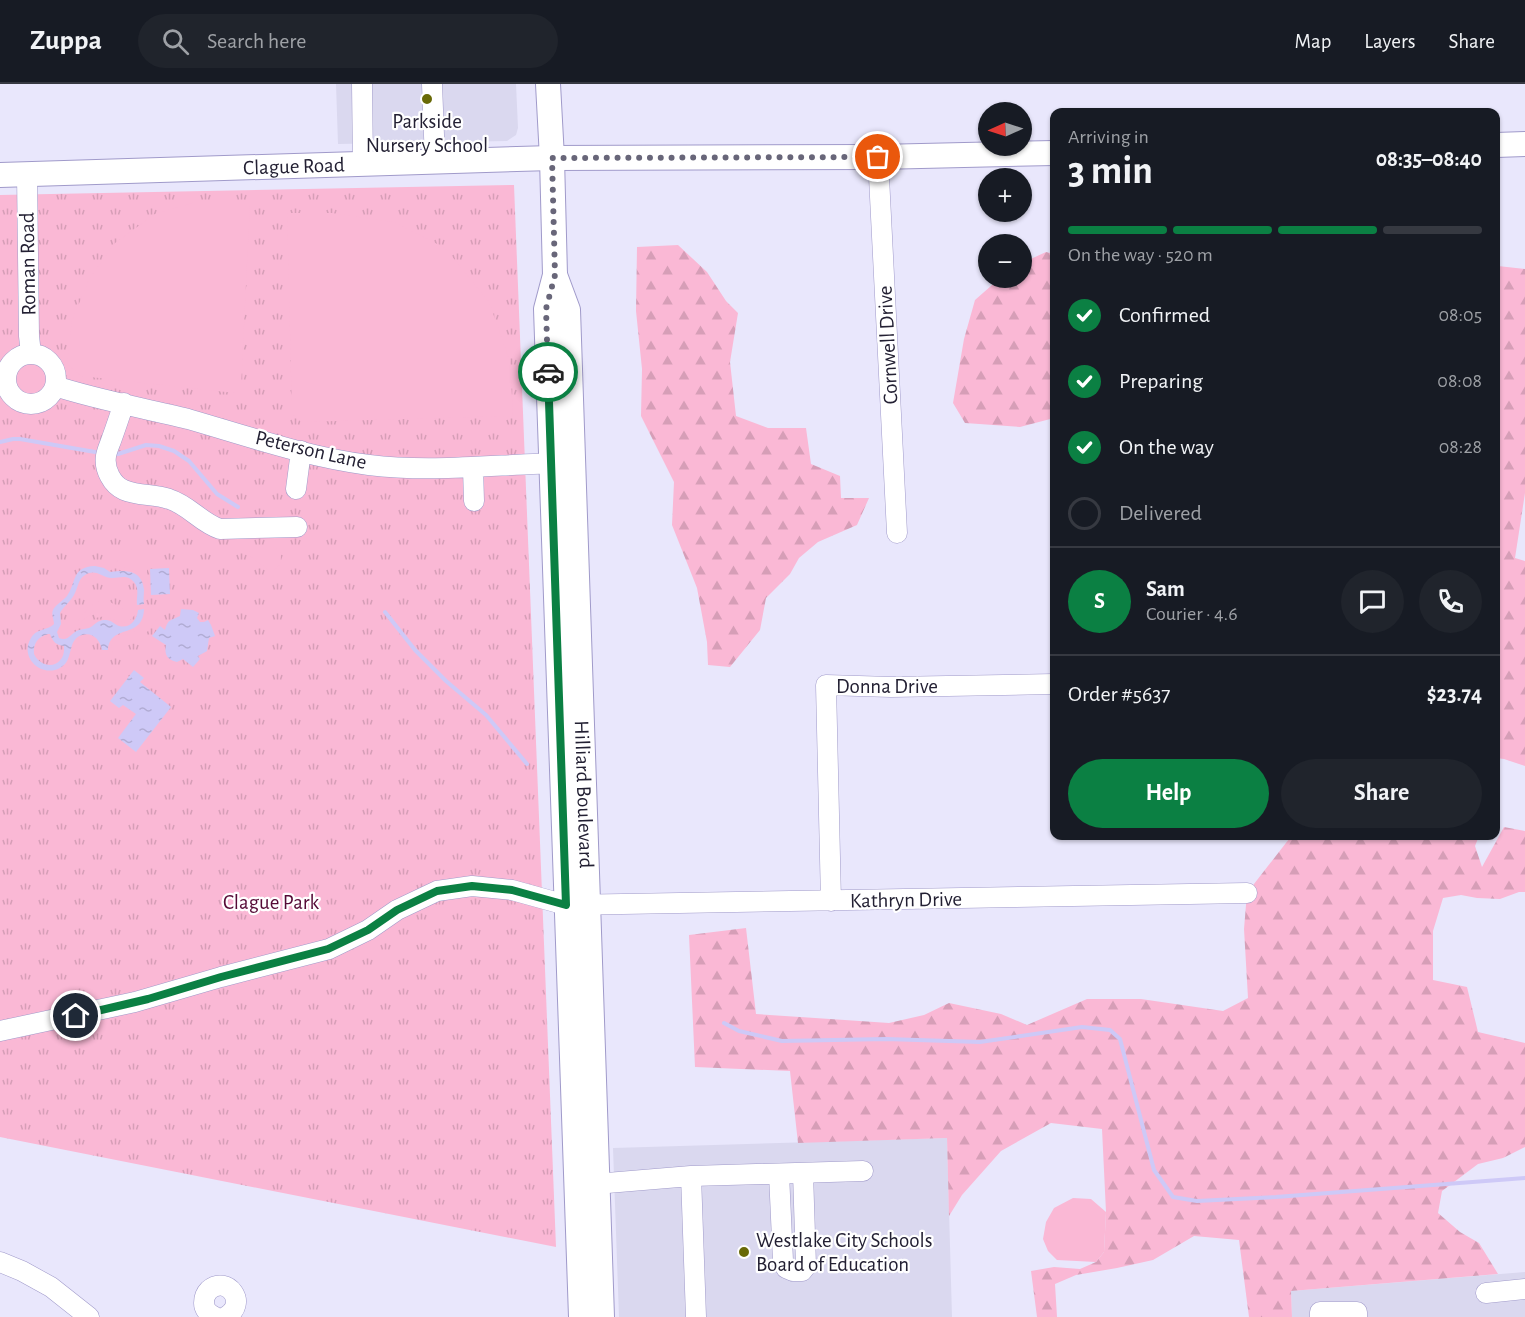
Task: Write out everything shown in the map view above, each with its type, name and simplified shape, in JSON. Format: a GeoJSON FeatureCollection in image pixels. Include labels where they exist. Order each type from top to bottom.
{"type":"FeatureCollection","features":[{"type":"Feature","properties":{"kind":"main road","name":"Hilliard Boulevard"},"geometry":{"type":"LineString","coordinates":[[548,84],[555,275],[546,309],[562,463],[587,1185],[602,1317]]}},
{"type":"Feature","properties":{"kind":"main road"},"geometry":{"type":"LineString","coordinates":[[1500,145],[1525,144]]}},
{"type":"Feature","properties":{"kind":"main road","name":"Clague Road"},"geometry":{"type":"LineString","coordinates":[[0,175],[552,158],[878,157],[1050,153]]}},
{"type":"Feature","properties":{"kind":"main road","name":"Hilliard Boulevard"},"geometry":{"type":"LineString","coordinates":[[581,1317],[587,1185]]}},
{"type":"Feature","properties":{"kind":"street"},"geometry":{"type":"LineString","coordinates":[[362,84],[363,164]]}},
{"type":"Feature","properties":{"kind":"street"},"geometry":{"type":"LineString","coordinates":[[432,84],[435,161]]}},
{"type":"Feature","properties":{"kind":"street","name":"Cornwell Drive"},"geometry":{"type":"LineString","coordinates":[[878,157],[897,533]]}},
{"type":"Feature","properties":{"kind":"street","name":"Roman Road"},"geometry":{"type":"LineString","coordinates":[[27,174],[31,354]]}},
{"type":"Feature","properties":{"kind":"street"},"geometry":{"type":"LineString","coordinates":[[31,354],[39,355],[50,362],[56,373],[55,386],[49,397],[38,403],[24,403],[5,397],[9,368],[18,357],[31,354]]}},
{"type":"Feature","properties":{"kind":"street","name":"Peterson Lane"},"geometry":{"type":"LineString","coordinates":[[55,386],[161,412],[301,452],[369,465],[406,468],[473,468],[562,463]]}},
{"type":"Feature","properties":{"kind":"street"},"geometry":{"type":"LineString","coordinates":[[124,404],[105,457],[106,468],[113,482],[122,489],[132,493],[171,499],[186,506],[210,526],[220,529],[297,527]]}},
{"type":"Feature","properties":{"kind":"street"},"geometry":{"type":"LineString","coordinates":[[296,489],[301,452]]}},
{"type":"Feature","properties":{"kind":"street"},"geometry":{"type":"LineString","coordinates":[[473,468],[474,501]]}},
{"type":"Feature","properties":{"kind":"street","name":"Donna Drive"},"geometry":{"type":"LineString","coordinates":[[831,901],[826,685],[891,687],[1050,684]]}},
{"type":"Feature","properties":{"kind":"street"},"geometry":{"type":"LineString","coordinates":[[0,1031],[135,1002],[328,949],[368,930],[397,910],[437,891],[472,886],[512,890],[577,904]]}},
{"type":"Feature","properties":{"kind":"street","name":"Kathryn Drive"},"geometry":{"type":"LineString","coordinates":[[577,904],[1246,893]]}},
{"type":"Feature","properties":{"kind":"street"},"geometry":{"type":"LineString","coordinates":[[587,1185],[691,1176],[862,1171]]}},
{"type":"Feature","properties":{"kind":"street"},"geometry":{"type":"LineString","coordinates":[[779,1174],[783,1261],[786,1268],[802,1271],[806,1266],[803,1173]]}},
{"type":"Feature","properties":{"kind":"street"},"geometry":{"type":"LineString","coordinates":[[691,1176],[696,1317]]}},
{"type":"Feature","properties":{"kind":"street"},"geometry":{"type":"LineString","coordinates":[[0,1262],[51,1287],[88,1317]]}},
{"type":"Feature","properties":{"kind":"street"},"geometry":{"type":"LineString","coordinates":[[1486,1293],[1525,1289]]}},
{"type":"Feature","properties":{"kind":"street"},"geometry":{"type":"LineString","coordinates":[[1320,1317],[1320,1312],[1357,1312],[1357,1317]]}},
{"type":"Feature","properties":{"kind":"shaded area","name":"Parkside Nursery School"},"geometry":{"type":"Polygon","coordinates":[[[336,84],[516,84],[518,128],[516,135],[507,141],[338,144],[336,84]]]}},
{"type":"Feature","properties":{"kind":"shaded area"},"geometry":{"type":"Polygon","coordinates":[[[947,1138],[952,1317],[619,1317],[613,1148],[947,1138]]]}},
{"type":"Feature","properties":{"kind":"shaded area"},"geometry":{"type":"Polygon","coordinates":[[[1525,1272],[1525,1317],[1292,1317],[1291,1291],[1525,1272]]]}},
{"type":"Feature","properties":{"kind":"green space","name":"Clague Park"},"geometry":{"type":"Polygon","coordinates":[[[514,185],[556,1247],[0,1137],[0,195],[514,185]]]}},
{"type":"Feature","properties":{"kind":"green space"},"geometry":{"type":"Polygon","coordinates":[[[196,202],[250,202],[241,387],[235,393],[81,376],[67,364],[72,321],[89,279],[115,243],[155,214],[196,202]]]}},
{"type":"Feature","properties":{"kind":"green space"},"geometry":{"type":"Polygon","coordinates":[[[287,213],[332,213],[394,222],[445,248],[489,302],[510,362],[513,416],[301,422],[292,414],[287,213]]]}},
{"type":"Feature","properties":{"kind":"green space"},"geometry":{"type":"Polygon","coordinates":[[[678,245],[707,272],[726,301],[738,313],[730,362],[736,416],[768,428],[806,428],[811,464],[840,476],[841,498],[869,498],[857,525],[818,542],[799,558],[790,574],[766,598],[760,630],[730,667],[708,665],[707,642],[697,588],[672,525],[674,482],[641,416],[642,369],[636,311],[637,247],[678,245]]]}},
{"type":"Feature","properties":{"kind":"green space"},"geometry":{"type":"Polygon","coordinates":[[[1046,252],[1050,253],[1050,419],[1020,427],[965,423],[953,403],[964,339],[975,300],[989,288],[1032,288],[1032,258],[1046,252]]]}},
{"type":"Feature","properties":{"kind":"green space"},"geometry":{"type":"Polygon","coordinates":[[[1500,266],[1525,269],[1525,493],[1515,558],[1525,561],[1525,766],[1500,758],[1500,266]]]}},
{"type":"Feature","properties":{"kind":"green space"},"geometry":{"type":"Polygon","coordinates":[[[31,359],[39,360],[45,365],[50,371],[50,387],[45,393],[39,398],[31,399],[23,398],[17,393],[12,387],[11,379],[12,371],[17,365],[23,360],[31,359]]]}},
{"type":"Feature","properties":{"kind":"green space"},"geometry":{"type":"Polygon","coordinates":[[[143,545],[147,549],[146,583],[137,572],[116,566],[124,554],[143,545]]]}},
{"type":"Feature","properties":{"kind":"green space"},"geometry":{"type":"Polygon","coordinates":[[[254,546],[271,546],[279,549],[281,560],[278,566],[269,570],[251,557],[249,551],[254,546]]]}},
{"type":"Feature","properties":{"kind":"green space"},"geometry":{"type":"Polygon","coordinates":[[[100,601],[110,602],[125,610],[135,610],[135,615],[128,622],[124,622],[105,617],[96,618],[94,611],[76,626],[87,610],[100,601]]]}},
{"type":"Feature","properties":{"kind":"green space"},"geometry":{"type":"Polygon","coordinates":[[[144,609],[157,609],[160,615],[141,643],[127,644],[117,654],[113,654],[111,648],[114,640],[135,632],[133,629],[144,615],[144,609]]]}},
{"type":"Feature","properties":{"kind":"green space"},"geometry":{"type":"Polygon","coordinates":[[[1504,827],[1525,831],[1525,892],[1500,899],[1461,895],[1443,898],[1433,931],[1433,980],[1467,987],[1478,1032],[1525,1043],[1525,1147],[1503,1158],[1478,1164],[1442,1191],[1438,1213],[1460,1232],[1479,1243],[1498,1274],[1291,1291],[1292,1317],[1249,1317],[1239,1240],[1194,1236],[1153,1260],[1076,1275],[1055,1284],[1057,1317],[1037,1317],[1031,1271],[1054,1267],[1080,1269],[1096,1262],[1104,1252],[1106,1212],[1102,1129],[1051,1123],[1001,1151],[962,1195],[949,1216],[947,1138],[798,1143],[790,1071],[695,1067],[689,935],[746,928],[756,1014],[889,1023],[924,1015],[949,1003],[1001,1014],[1027,1025],[1087,999],[1141,999],[1223,1011],[1248,998],[1244,929],[1247,893],[1288,840],[1477,840],[1475,846],[1482,867],[1497,840],[1500,840],[1504,827]]]}},
{"type":"Feature","properties":{"kind":"green space"},"geometry":{"type":"Polygon","coordinates":[[[1073,1198],[1091,1199],[1106,1212],[1104,1252],[1096,1262],[1057,1260],[1048,1251],[1043,1239],[1046,1222],[1054,1208],[1073,1198]]]}},
{"type":"Feature","properties":{"kind":"water"},"geometry":{"type":"Polygon","coordinates":[[[95,566],[110,572],[132,572],[143,583],[144,604],[137,605],[137,587],[129,578],[108,578],[89,573],[81,579],[74,595],[60,613],[61,624],[57,632],[59,638],[67,638],[76,631],[89,628],[103,620],[123,627],[130,625],[138,610],[144,609],[142,619],[138,625],[114,637],[108,650],[102,650],[100,643],[93,636],[82,635],[74,641],[68,660],[60,668],[46,670],[39,668],[34,664],[28,652],[31,638],[54,624],[52,613],[54,608],[67,596],[78,572],[95,566]],[[50,634],[44,635],[35,644],[34,654],[43,663],[53,665],[61,659],[64,646],[55,643],[50,634]]]}},
{"type":"Feature","properties":{"kind":"water"},"geometry":{"type":"Polygon","coordinates":[[[169,568],[170,594],[151,595],[150,569],[169,568]]]}},
{"type":"Feature","properties":{"kind":"water"},"geometry":{"type":"Polygon","coordinates":[[[181,609],[199,613],[197,618],[200,622],[208,620],[215,636],[209,638],[207,651],[198,656],[200,659],[193,667],[183,659],[177,662],[169,658],[165,651],[166,645],[152,636],[160,626],[165,630],[168,622],[180,616],[181,609]]]}},
{"type":"Feature","properties":{"kind":"water"},"geometry":{"type":"Polygon","coordinates":[[[134,670],[144,678],[140,682],[171,707],[136,752],[118,738],[136,714],[123,705],[119,708],[110,701],[134,670]]]}},
{"type":"Feature","properties":{"kind":"waterway"},"geometry":{"type":"LineString","coordinates":[[0,442],[20,439],[95,452]]}},
{"type":"Feature","properties":{"kind":"waterway"},"geometry":{"type":"LineString","coordinates":[[118,454],[146,445],[174,451],[189,461],[217,494],[238,507]]}},
{"type":"Feature","properties":{"kind":"waterway"},"geometry":{"type":"LineString","coordinates":[[385,612],[415,650],[446,681],[486,715],[527,764]]}},
{"type":"Feature","properties":{"kind":"waterway"},"geometry":{"type":"LineString","coordinates":[[724,1023],[739,1031],[782,1041],[886,1039],[980,1042],[1082,1027],[1110,1030],[1120,1039],[1154,1170],[1173,1197],[1197,1201],[1276,1197],[1525,1178]]}},
{"type":"Feature","properties":{"kind":"way so far"},"geometry":{"type":"LineString","coordinates":[[548,372],[546,309],[555,275],[552,158],[878,157]]}},
{"type":"Feature","properties":{"kind":"place","name":"Parkside Nursery School"},"geometry":{"type":"Point","coordinates":[427,99]}},
{"type":"Feature","properties":{"kind":"place","name":"Westlake City Schools Board of Education"},"geometry":{"type":"Point","coordinates":[744,1252]}},
{"type":"Feature","properties":{"kind":"route"},"geometry":{"type":"LineString","coordinates":[[76,1016],[148,999],[328,949],[368,930],[397,910],[437,891],[472,886],[512,890],[566,905],[548,372]]}}]}
